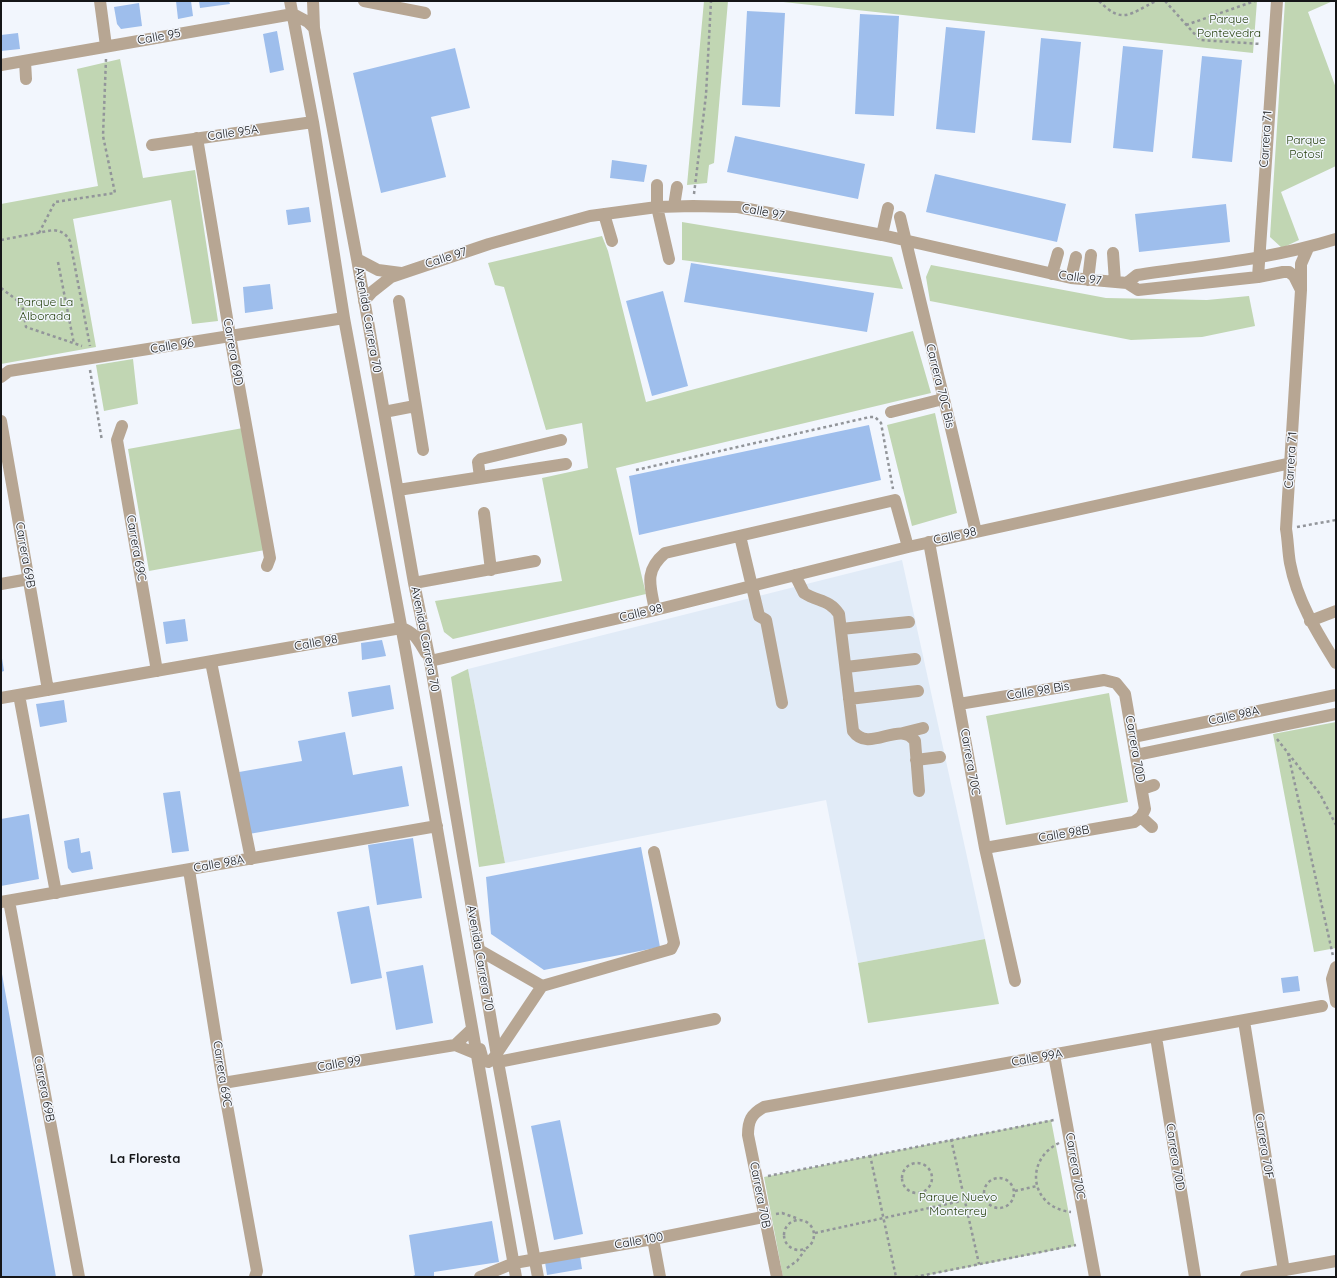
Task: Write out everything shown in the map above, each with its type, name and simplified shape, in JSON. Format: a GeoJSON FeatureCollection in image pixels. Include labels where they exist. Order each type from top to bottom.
{"type":"FeatureCollection","features":[{"type":"Feature","properties":{"kind":"street"},"geometry":{"type":"LineString","coordinates":[[100,1],[106,46]]}},
{"type":"Feature","properties":{"kind":"street","name":"Avenida Carrera 70"},"geometry":{"type":"LineString","coordinates":[[290,1],[313,122],[344,318],[437,826],[516,1277]]}},
{"type":"Feature","properties":{"kind":"street","name":"Avenida Carrera 70"},"geometry":{"type":"LineString","coordinates":[[314,1],[314,28],[357,259],[414,584],[430,661],[479,950],[538,1277]]}},
{"type":"Feature","properties":{"kind":"street"},"geometry":{"type":"LineString","coordinates":[[364,1],[425,13]]}},
{"type":"Feature","properties":{"kind":"street","name":"Carrera 71"},"geometry":{"type":"LineString","coordinates":[[1258,277],[1272,45],[1277,1]]}},
{"type":"Feature","properties":{"kind":"street"},"geometry":{"type":"LineString","coordinates":[[293,14],[308,22],[314,28]]}},
{"type":"Feature","properties":{"kind":"street","name":"Calle 95"},"geometry":{"type":"LineString","coordinates":[[1,64],[293,14]]}},
{"type":"Feature","properties":{"kind":"street"},"geometry":{"type":"LineString","coordinates":[[25,60],[26,78]]}},
{"type":"Feature","properties":{"kind":"street","name":"Calle 95A"},"geometry":{"type":"LineString","coordinates":[[152,145],[313,122]]}},
{"type":"Feature","properties":{"kind":"street","name":"Carrera 69D"},"geometry":{"type":"LineString","coordinates":[[197,138],[230,336],[270,558],[267,566]]}},
{"type":"Feature","properties":{"kind":"street"},"geometry":{"type":"LineString","coordinates":[[657,185],[657,207],[669,259]]}},
{"type":"Feature","properties":{"kind":"street"},"geometry":{"type":"LineString","coordinates":[[674,206],[677,187]]}},
{"type":"Feature","properties":{"kind":"street","name":"Calle 97"},"geometry":{"type":"LineString","coordinates":[[364,301],[380,284],[402,273],[489,244],[590,216],[674,206],[738,207],[882,235],[1071,278],[1121,282],[1138,290],[1258,277],[1289,272],[1294,276],[1301,290]]}},
{"type":"Feature","properties":{"kind":"street"},"geometry":{"type":"LineString","coordinates":[[882,235],[888,208]]}},
{"type":"Feature","properties":{"kind":"street"},"geometry":{"type":"LineString","coordinates":[[604,214],[612,241]]}},
{"type":"Feature","properties":{"kind":"street","name":"Carrera 70C Bis"},"geometry":{"type":"LineString","coordinates":[[900,217],[904,240],[976,532]]}},
{"type":"Feature","properties":{"kind":"street"},"geometry":{"type":"LineString","coordinates":[[1113,253],[1121,282],[1137,275],[1259,258],[1308,248],[1336,239]]}},
{"type":"Feature","properties":{"kind":"street","name":"Carrera 71"},"geometry":{"type":"LineString","coordinates":[[1308,248],[1301,264],[1301,290],[1286,529],[1294,582],[1310,621],[1336,662]]}},
{"type":"Feature","properties":{"kind":"street"},"geometry":{"type":"LineString","coordinates":[[1052,274],[1058,253]]}},
{"type":"Feature","properties":{"kind":"street"},"geometry":{"type":"LineString","coordinates":[[1088,280],[1091,255]]}},
{"type":"Feature","properties":{"kind":"street"},"geometry":{"type":"LineString","coordinates":[[1071,278],[1076,257]]}},
{"type":"Feature","properties":{"kind":"street","name":"Calle 97"},"geometry":{"type":"LineString","coordinates":[[357,259],[378,270],[402,273]]}},
{"type":"Feature","properties":{"kind":"street"},"geometry":{"type":"LineString","coordinates":[[398,301],[423,450]]}},
{"type":"Feature","properties":{"kind":"street","name":"Calle 96"},"geometry":{"type":"LineString","coordinates":[[1,377],[8,371],[344,318]]}},
{"type":"Feature","properties":{"kind":"street"},"geometry":{"type":"LineString","coordinates":[[891,412],[943,399]]}},
{"type":"Feature","properties":{"kind":"street"},"geometry":{"type":"LineString","coordinates":[[384,412],[415,406]]}},
{"type":"Feature","properties":{"kind":"street","name":"Carrera 69B"},"geometry":{"type":"LineString","coordinates":[[1,421],[48,690]]}},
{"type":"Feature","properties":{"kind":"street","name":"Carrera 69C"},"geometry":{"type":"LineString","coordinates":[[122,426],[117,440],[157,671]]}},
{"type":"Feature","properties":{"kind":"street"},"geometry":{"type":"LineString","coordinates":[[480,477],[478,462],[481,459],[561,440]]}},
{"type":"Feature","properties":{"kind":"street","name":"Calle 98"},"geometry":{"type":"LineString","coordinates":[[430,661],[655,610],[908,547],[1291,463]]}},
{"type":"Feature","properties":{"kind":"street"},"geometry":{"type":"LineString","coordinates":[[398,490],[566,464]]}},
{"type":"Feature","properties":{"kind":"street"},"geometry":{"type":"LineString","coordinates":[[655,610],[649,579],[652,569],[661,556],[666,553],[895,500],[908,547]]}},
{"type":"Feature","properties":{"kind":"street"},"geometry":{"type":"LineString","coordinates":[[484,513],[492,570]]}},
{"type":"Feature","properties":{"kind":"street"},"geometry":{"type":"LineString","coordinates":[[740,536],[759,616],[766,620],[782,703]]}},
{"type":"Feature","properties":{"kind":"street","name":"Carrera 70C"},"geometry":{"type":"LineString","coordinates":[[930,542],[985,848],[1015,981]]}},
{"type":"Feature","properties":{"kind":"street"},"geometry":{"type":"LineString","coordinates":[[414,584],[535,561]]}},
{"type":"Feature","properties":{"kind":"street"},"geometry":{"type":"LineString","coordinates":[[795,575],[804,593],[834,606],[839,614],[853,731],[858,737],[865,740],[924,728]]}},
{"type":"Feature","properties":{"kind":"street"},"geometry":{"type":"LineString","coordinates":[[1,584],[29,579]]}},
{"type":"Feature","properties":{"kind":"street"},"geometry":{"type":"LineString","coordinates":[[1310,621],[1336,611]]}},
{"type":"Feature","properties":{"kind":"street"},"geometry":{"type":"LineString","coordinates":[[841,629],[909,622]]}},
{"type":"Feature","properties":{"kind":"street"},"geometry":{"type":"LineString","coordinates":[[401,628],[410,630],[414,634],[430,661]]}},
{"type":"Feature","properties":{"kind":"street","name":"Calle 98"},"geometry":{"type":"LineString","coordinates":[[1,698],[401,628]]}},
{"type":"Feature","properties":{"kind":"street"},"geometry":{"type":"LineString","coordinates":[[846,667],[915,659]]}},
{"type":"Feature","properties":{"kind":"street"},"geometry":{"type":"LineString","coordinates":[[211,662],[251,859]]}},
{"type":"Feature","properties":{"kind":"street","name":"Calle 98 Bis"},"geometry":{"type":"LineString","coordinates":[[959,704],[1104,680],[1116,683]]}},
{"type":"Feature","properties":{"kind":"street","name":"Carrera 70D"},"geometry":{"type":"LineString","coordinates":[[1116,683],[1125,694],[1145,809],[1141,817]]}},
{"type":"Feature","properties":{"kind":"street"},"geometry":{"type":"LineString","coordinates":[[850,699],[918,691]]}},
{"type":"Feature","properties":{"kind":"street"},"geometry":{"type":"LineString","coordinates":[[20,694],[56,893]]}},
{"type":"Feature","properties":{"kind":"street","name":"Calle 98A"},"geometry":{"type":"LineString","coordinates":[[1133,737],[1336,695]]}},
{"type":"Feature","properties":{"kind":"street","name":"Calle 98A"},"geometry":{"type":"LineString","coordinates":[[1136,755],[1336,714]]}},
{"type":"Feature","properties":{"kind":"street"},"geometry":{"type":"LineString","coordinates":[[903,733],[911,736],[915,742],[919,791]]}},
{"type":"Feature","properties":{"kind":"street"},"geometry":{"type":"LineString","coordinates":[[916,760],[940,757]]}},
{"type":"Feature","properties":{"kind":"street"},"geometry":{"type":"LineString","coordinates":[[1142,789],[1154,785]]}},
{"type":"Feature","properties":{"kind":"street"},"geometry":{"type":"LineString","coordinates":[[1141,817],[1152,827]]}},
{"type":"Feature","properties":{"kind":"street","name":"Calle 98B"},"geometry":{"type":"LineString","coordinates":[[985,848],[1134,822],[1141,817]]}},
{"type":"Feature","properties":{"kind":"street","name":"Calle 98A"},"geometry":{"type":"LineString","coordinates":[[5,902],[437,826]]}},
{"type":"Feature","properties":{"kind":"street"},"geometry":{"type":"LineString","coordinates":[[498,1058],[542,986],[671,949],[674,943],[654,852]]}},
{"type":"Feature","properties":{"kind":"street","name":"Carrera 69C"},"geometry":{"type":"LineString","coordinates":[[189,870],[223,1083],[257,1271],[255,1277]]}},
{"type":"Feature","properties":{"kind":"street","name":"Carrera 69B"},"geometry":{"type":"LineString","coordinates":[[5,902],[79,1277]]}},
{"type":"Feature","properties":{"kind":"street"},"geometry":{"type":"LineString","coordinates":[[479,950],[542,986]]}},
{"type":"Feature","properties":{"kind":"street"},"geometry":{"type":"LineString","coordinates":[[1335,967],[1332,978],[1336,1002]]}},
{"type":"Feature","properties":{"kind":"street","name":"Calle 99A"},"geometry":{"type":"LineString","coordinates":[[753,1114],[764,1108],[1322,1006]]}},
{"type":"Feature","properties":{"kind":"street"},"geometry":{"type":"LineString","coordinates":[[477,1054],[455,1044],[472,1029],[476,1031],[484,1060],[491,1061],[498,1058],[715,1019]]}},
{"type":"Feature","properties":{"kind":"street","name":"Carrera 70F"},"geometry":{"type":"LineString","coordinates":[[1244,1021],[1284,1271]]}},
{"type":"Feature","properties":{"kind":"street","name":"Carrera 70D"},"geometry":{"type":"LineString","coordinates":[[1156,1037],[1195,1277]]}},
{"type":"Feature","properties":{"kind":"street","name":"Calle 99"},"geometry":{"type":"LineString","coordinates":[[223,1083],[455,1044]]}},
{"type":"Feature","properties":{"kind":"street","name":"Carrera 70C"},"geometry":{"type":"LineString","coordinates":[[1054,1055],[1095,1277]]}},
{"type":"Feature","properties":{"kind":"street","name":"Carrera 70B"},"geometry":{"type":"LineString","coordinates":[[753,1114],[748,1125],[748,1135],[781,1273]]}},
{"type":"Feature","properties":{"kind":"street","name":"Calle 100"},"geometry":{"type":"LineString","coordinates":[[480,1277],[514,1263],[653,1239],[768,1216]]}},
{"type":"Feature","properties":{"kind":"street"},"geometry":{"type":"LineString","coordinates":[[653,1239],[660,1277]]}},
{"type":"Feature","properties":{"kind":"street"},"geometry":{"type":"LineString","coordinates":[[1246,1277],[1336,1261]]}},
{"type":"Feature","properties":{"kind":"path"},"geometry":{"type":"LineString","coordinates":[[693,206],[706,94],[711,1]]}},
{"type":"Feature","properties":{"kind":"path"},"geometry":{"type":"LineString","coordinates":[[1099,1],[1110,12],[1125,15],[1156,1]]}},
{"type":"Feature","properties":{"kind":"path"},"geometry":{"type":"LineString","coordinates":[[1165,1],[1200,40],[1272,45]]}},
{"type":"Feature","properties":{"kind":"path"},"geometry":{"type":"LineString","coordinates":[[1186,25],[1255,1]]}},
{"type":"Feature","properties":{"kind":"path"},"geometry":{"type":"LineString","coordinates":[[39,233],[55,202],[115,193],[103,136],[106,46]]}},
{"type":"Feature","properties":{"kind":"path"},"geometry":{"type":"LineString","coordinates":[[1,240],[59,231],[68,236],[90,349],[26,327],[22,304],[1,288]]}},
{"type":"Feature","properties":{"kind":"path"},"geometry":{"type":"LineString","coordinates":[[58,262],[74,344]]}},
{"type":"Feature","properties":{"kind":"path"},"geometry":{"type":"LineString","coordinates":[[88,359],[102,441]]}},
{"type":"Feature","properties":{"kind":"path"},"geometry":{"type":"LineString","coordinates":[[636,470],[862,418],[875,417],[881,423],[895,500]]}},
{"type":"Feature","properties":{"kind":"path"},"geometry":{"type":"LineString","coordinates":[[1286,529],[1336,520]]}},
{"type":"Feature","properties":{"kind":"path"},"geometry":{"type":"LineString","coordinates":[[1267,728],[1320,794],[1336,825]]}},
{"type":"Feature","properties":{"kind":"path"},"geometry":{"type":"LineString","coordinates":[[1288,753],[1335,967]]}},
{"type":"Feature","properties":{"kind":"path"},"geometry":{"type":"LineString","coordinates":[[767,1176],[1056,1120]]}},
{"type":"Feature","properties":{"kind":"path"},"geometry":{"type":"LineString","coordinates":[[952,1139],[979,1264]]}},
{"type":"Feature","properties":{"kind":"path"},"geometry":{"type":"LineString","coordinates":[[1061,1142],[1051,1147],[1043,1154],[1038,1164],[1036,1175],[1037,1186],[1040,1195],[1050,1205],[1063,1212],[1073,1213]]}},
{"type":"Feature","properties":{"kind":"path"},"geometry":{"type":"LineString","coordinates":[[870,1155],[896,1277]]}},
{"type":"Feature","properties":{"kind":"path"},"geometry":{"type":"LineString","coordinates":[[918,1162],[928,1166],[932,1176],[932,1181],[927,1190],[923,1193],[913,1193],[904,1186],[902,1175],[908,1166],[918,1162]]}},
{"type":"Feature","properties":{"kind":"path"},"geometry":{"type":"LineString","coordinates":[[995,1178],[1005,1179],[1013,1186],[1015,1191],[1009,1205],[1000,1209],[990,1206],[984,1196],[986,1185],[995,1178]]}},
{"type":"Feature","properties":{"kind":"path"},"geometry":{"type":"LineString","coordinates":[[1015,1191],[1037,1186]]}},
{"type":"Feature","properties":{"kind":"path"},"geometry":{"type":"LineString","coordinates":[[814,1233],[984,1196]]}},
{"type":"Feature","properties":{"kind":"path"},"geometry":{"type":"LineString","coordinates":[[768,1216],[782,1213],[800,1219],[810,1224],[814,1233],[812,1243],[793,1265],[781,1273]]}},
{"type":"Feature","properties":{"kind":"path"},"geometry":{"type":"LineString","coordinates":[[800,1219],[790,1222],[786,1227],[784,1238],[790,1248],[795,1250],[805,1250]]}},
{"type":"Feature","properties":{"kind":"path"},"geometry":{"type":"LineString","coordinates":[[915,1277],[1089,1243]]}},
{"type":"Feature","properties":{"kind":"shaded area"},"geometry":{"type":"Polygon","coordinates":[[[902,560],[985,939],[858,963],[826,800],[505,863],[468,669],[902,560]]]}},
{"type":"Feature","properties":{"kind":"green space"},"geometry":{"type":"Polygon","coordinates":[[[704,1],[728,1],[714,163],[709,165],[707,183],[687,185],[704,1]]]}},
{"type":"Feature","properties":{"kind":"green space","name":"Parque Pontevedra"},"geometry":{"type":"Polygon","coordinates":[[[774,1],[1257,1],[1253,53],[774,1]]]}},
{"type":"Feature","properties":{"kind":"green space","name":"Parque Potosí"},"geometry":{"type":"Polygon","coordinates":[[[1285,1],[1333,1],[1308,12],[1336,88],[1336,166],[1281,192],[1299,240],[1282,248],[1270,237],[1285,1]]]}},
{"type":"Feature","properties":{"kind":"green space","name":"Parque La Alborada"},"geometry":{"type":"Polygon","coordinates":[[[120,59],[143,178],[195,170],[218,321],[192,324],[171,200],[73,219],[96,347],[1,364],[1,204],[98,186],[77,69],[120,59]]]}},
{"type":"Feature","properties":{"kind":"green space"},"geometry":{"type":"Polygon","coordinates":[[[682,222],[892,257],[903,289],[682,260],[682,222]]]}},
{"type":"Feature","properties":{"kind":"green space"},"geometry":{"type":"Polygon","coordinates":[[[602,236],[608,251],[646,402],[913,331],[931,393],[616,468],[646,594],[453,639],[444,632],[435,601],[562,581],[542,478],[588,468],[582,423],[546,430],[504,287],[495,285],[488,263],[602,236]]]}},
{"type":"Feature","properties":{"kind":"green space"},"geometry":{"type":"Polygon","coordinates":[[[931,265],[1106,298],[1207,300],[1249,296],[1255,326],[1202,337],[1131,340],[930,301],[926,277],[931,265]]]}},
{"type":"Feature","properties":{"kind":"green space"},"geometry":{"type":"Polygon","coordinates":[[[133,359],[138,404],[104,411],[96,365],[133,359]]]}},
{"type":"Feature","properties":{"kind":"green space"},"geometry":{"type":"Polygon","coordinates":[[[935,413],[957,513],[912,526],[887,425],[935,413]]]}},
{"type":"Feature","properties":{"kind":"green space"},"geometry":{"type":"Polygon","coordinates":[[[243,428],[265,550],[149,571],[128,449],[243,428]]]}},
{"type":"Feature","properties":{"kind":"green space"},"geometry":{"type":"Polygon","coordinates":[[[468,669],[505,863],[479,867],[451,677],[468,669]]]}},
{"type":"Feature","properties":{"kind":"green space"},"geometry":{"type":"Polygon","coordinates":[[[1109,693],[1128,802],[1006,825],[986,716],[1109,693]]]}},
{"type":"Feature","properties":{"kind":"green space"},"geometry":{"type":"Polygon","coordinates":[[[1336,722],[1336,948],[1314,952],[1273,734],[1336,722]]]}},
{"type":"Feature","properties":{"kind":"green space"},"geometry":{"type":"Polygon","coordinates":[[[985,939],[999,1004],[868,1023],[858,963],[985,939]]]}},
{"type":"Feature","properties":{"kind":"green space","name":"Parque Nuevo Monterrey"},"geometry":{"type":"Polygon","coordinates":[[[1051,1120],[1075,1246],[919,1277],[783,1277],[764,1177],[1051,1120]]]}},
{"type":"Feature","properties":{"kind":"building"},"geometry":{"type":"Polygon","coordinates":[[[176,1],[191,1],[193,16],[178,19],[176,1]]]}},
{"type":"Feature","properties":{"kind":"building"},"geometry":{"type":"Polygon","coordinates":[[[199,1],[229,1],[230,4],[200,8],[199,1]]]}},
{"type":"Feature","properties":{"kind":"building"},"geometry":{"type":"Polygon","coordinates":[[[139,3],[142,26],[121,29],[117,24],[114,7],[139,3]]]}},
{"type":"Feature","properties":{"kind":"building"},"geometry":{"type":"Polygon","coordinates":[[[747,11],[785,13],[780,107],[742,105],[747,11]]]}},
{"type":"Feature","properties":{"kind":"building"},"geometry":{"type":"Polygon","coordinates":[[[860,14],[899,16],[894,116],[855,114],[860,14]]]}},
{"type":"Feature","properties":{"kind":"building"},"geometry":{"type":"Polygon","coordinates":[[[946,27],[985,31],[975,133],[936,129],[946,27]]]}},
{"type":"Feature","properties":{"kind":"building"},"geometry":{"type":"Polygon","coordinates":[[[277,31],[284,70],[270,73],[263,34],[277,31]]]}},
{"type":"Feature","properties":{"kind":"building"},"geometry":{"type":"Polygon","coordinates":[[[18,33],[20,49],[1,51],[1,35],[18,33]]]}},
{"type":"Feature","properties":{"kind":"building"},"geometry":{"type":"Polygon","coordinates":[[[1041,38],[1081,42],[1071,143],[1032,140],[1041,38]]]}},
{"type":"Feature","properties":{"kind":"building"},"geometry":{"type":"Polygon","coordinates":[[[1123,46],[1163,50],[1153,152],[1113,148],[1123,46]]]}},
{"type":"Feature","properties":{"kind":"building"},"geometry":{"type":"Polygon","coordinates":[[[455,48],[470,108],[431,117],[446,177],[381,193],[353,73],[455,48]]]}},
{"type":"Feature","properties":{"kind":"building"},"geometry":{"type":"Polygon","coordinates":[[[1202,56],[1242,60],[1232,162],[1192,158],[1202,56]]]}},
{"type":"Feature","properties":{"kind":"building"},"geometry":{"type":"Polygon","coordinates":[[[735,136],[865,164],[858,199],[727,172],[735,136]]]}},
{"type":"Feature","properties":{"kind":"building"},"geometry":{"type":"Polygon","coordinates":[[[612,160],[647,165],[644,182],[610,178],[612,160]]]}},
{"type":"Feature","properties":{"kind":"building"},"geometry":{"type":"Polygon","coordinates":[[[935,174],[1066,204],[1057,242],[926,212],[935,174]]]}},
{"type":"Feature","properties":{"kind":"building"},"geometry":{"type":"Polygon","coordinates":[[[1226,204],[1230,242],[1139,252],[1135,214],[1226,204]]]}},
{"type":"Feature","properties":{"kind":"building"},"geometry":{"type":"Polygon","coordinates":[[[309,207],[311,222],[288,225],[286,210],[309,207]]]}},
{"type":"Feature","properties":{"kind":"building"},"geometry":{"type":"Polygon","coordinates":[[[691,263],[874,293],[867,332],[684,302],[691,263]]]}},
{"type":"Feature","properties":{"kind":"building"},"geometry":{"type":"Polygon","coordinates":[[[270,284],[273,309],[245,313],[243,287],[270,284]]]}},
{"type":"Feature","properties":{"kind":"building"},"geometry":{"type":"Polygon","coordinates":[[[663,291],[688,386],[652,396],[626,301],[663,291]]]}},
{"type":"Feature","properties":{"kind":"building"},"geometry":{"type":"Polygon","coordinates":[[[869,425],[881,480],[639,535],[629,476],[869,425]]]}},
{"type":"Feature","properties":{"kind":"building"},"geometry":{"type":"Polygon","coordinates":[[[185,619],[188,641],[166,644],[163,622],[185,619]]]}},
{"type":"Feature","properties":{"kind":"building"},"geometry":{"type":"Polygon","coordinates":[[[382,640],[386,656],[362,660],[361,643],[382,640]]]}},
{"type":"Feature","properties":{"kind":"building"},"geometry":{"type":"Polygon","coordinates":[[[1,652],[4,671],[1,672],[1,652]]]}},
{"type":"Feature","properties":{"kind":"building"},"geometry":{"type":"Polygon","coordinates":[[[390,685],[394,709],[352,717],[348,692],[390,685]]]}},
{"type":"Feature","properties":{"kind":"building"},"geometry":{"type":"Polygon","coordinates":[[[64,700],[67,722],[40,727],[36,704],[64,700]]]}},
{"type":"Feature","properties":{"kind":"building"},"geometry":{"type":"Polygon","coordinates":[[[345,732],[353,775],[402,766],[409,806],[249,834],[239,772],[302,761],[298,741],[345,732]]]}},
{"type":"Feature","properties":{"kind":"building"},"geometry":{"type":"Polygon","coordinates":[[[180,791],[189,851],[172,853],[163,793],[180,791]]]}},
{"type":"Feature","properties":{"kind":"building"},"geometry":{"type":"Polygon","coordinates":[[[29,814],[39,879],[1,886],[1,819],[29,814]]]}},
{"type":"Feature","properties":{"kind":"building"},"geometry":{"type":"Polygon","coordinates":[[[79,838],[81,853],[90,851],[93,869],[72,873],[68,868],[64,841],[79,838]]]}},
{"type":"Feature","properties":{"kind":"building"},"geometry":{"type":"Polygon","coordinates":[[[413,838],[422,898],[377,905],[368,845],[413,838]]]}},
{"type":"Feature","properties":{"kind":"building"},"geometry":{"type":"Polygon","coordinates":[[[641,847],[660,947],[544,970],[491,934],[486,877],[641,847]]]}},
{"type":"Feature","properties":{"kind":"building"},"geometry":{"type":"Polygon","coordinates":[[[369,906],[382,978],[351,984],[337,912],[369,906]]]}},
{"type":"Feature","properties":{"kind":"building"},"geometry":{"type":"Polygon","coordinates":[[[423,965],[433,1023],[396,1030],[386,972],[423,965]]]}},
{"type":"Feature","properties":{"kind":"building"},"geometry":{"type":"Polygon","coordinates":[[[2,974],[56,1277],[1,1277],[2,974]]]}},
{"type":"Feature","properties":{"kind":"building"},"geometry":{"type":"Polygon","coordinates":[[[1298,976],[1300,991],[1283,993],[1281,978],[1298,976]]]}},
{"type":"Feature","properties":{"kind":"building"},"geometry":{"type":"Polygon","coordinates":[[[560,1120],[583,1234],[554,1240],[531,1126],[560,1120]]]}},
{"type":"Feature","properties":{"kind":"building"},"geometry":{"type":"Polygon","coordinates":[[[492,1221],[499,1262],[434,1272],[434,1277],[411,1277],[415,1275],[409,1235],[492,1221]]]}},
{"type":"Feature","properties":{"kind":"building"},"geometry":{"type":"Polygon","coordinates":[[[580,1256],[582,1269],[547,1275],[545,1262],[580,1256]]]}},
{"type":"Feature","properties":{"kind":"district","name":"La Floresta"},"geometry":{"type":"Point","coordinates":[145,1159]}}]}
